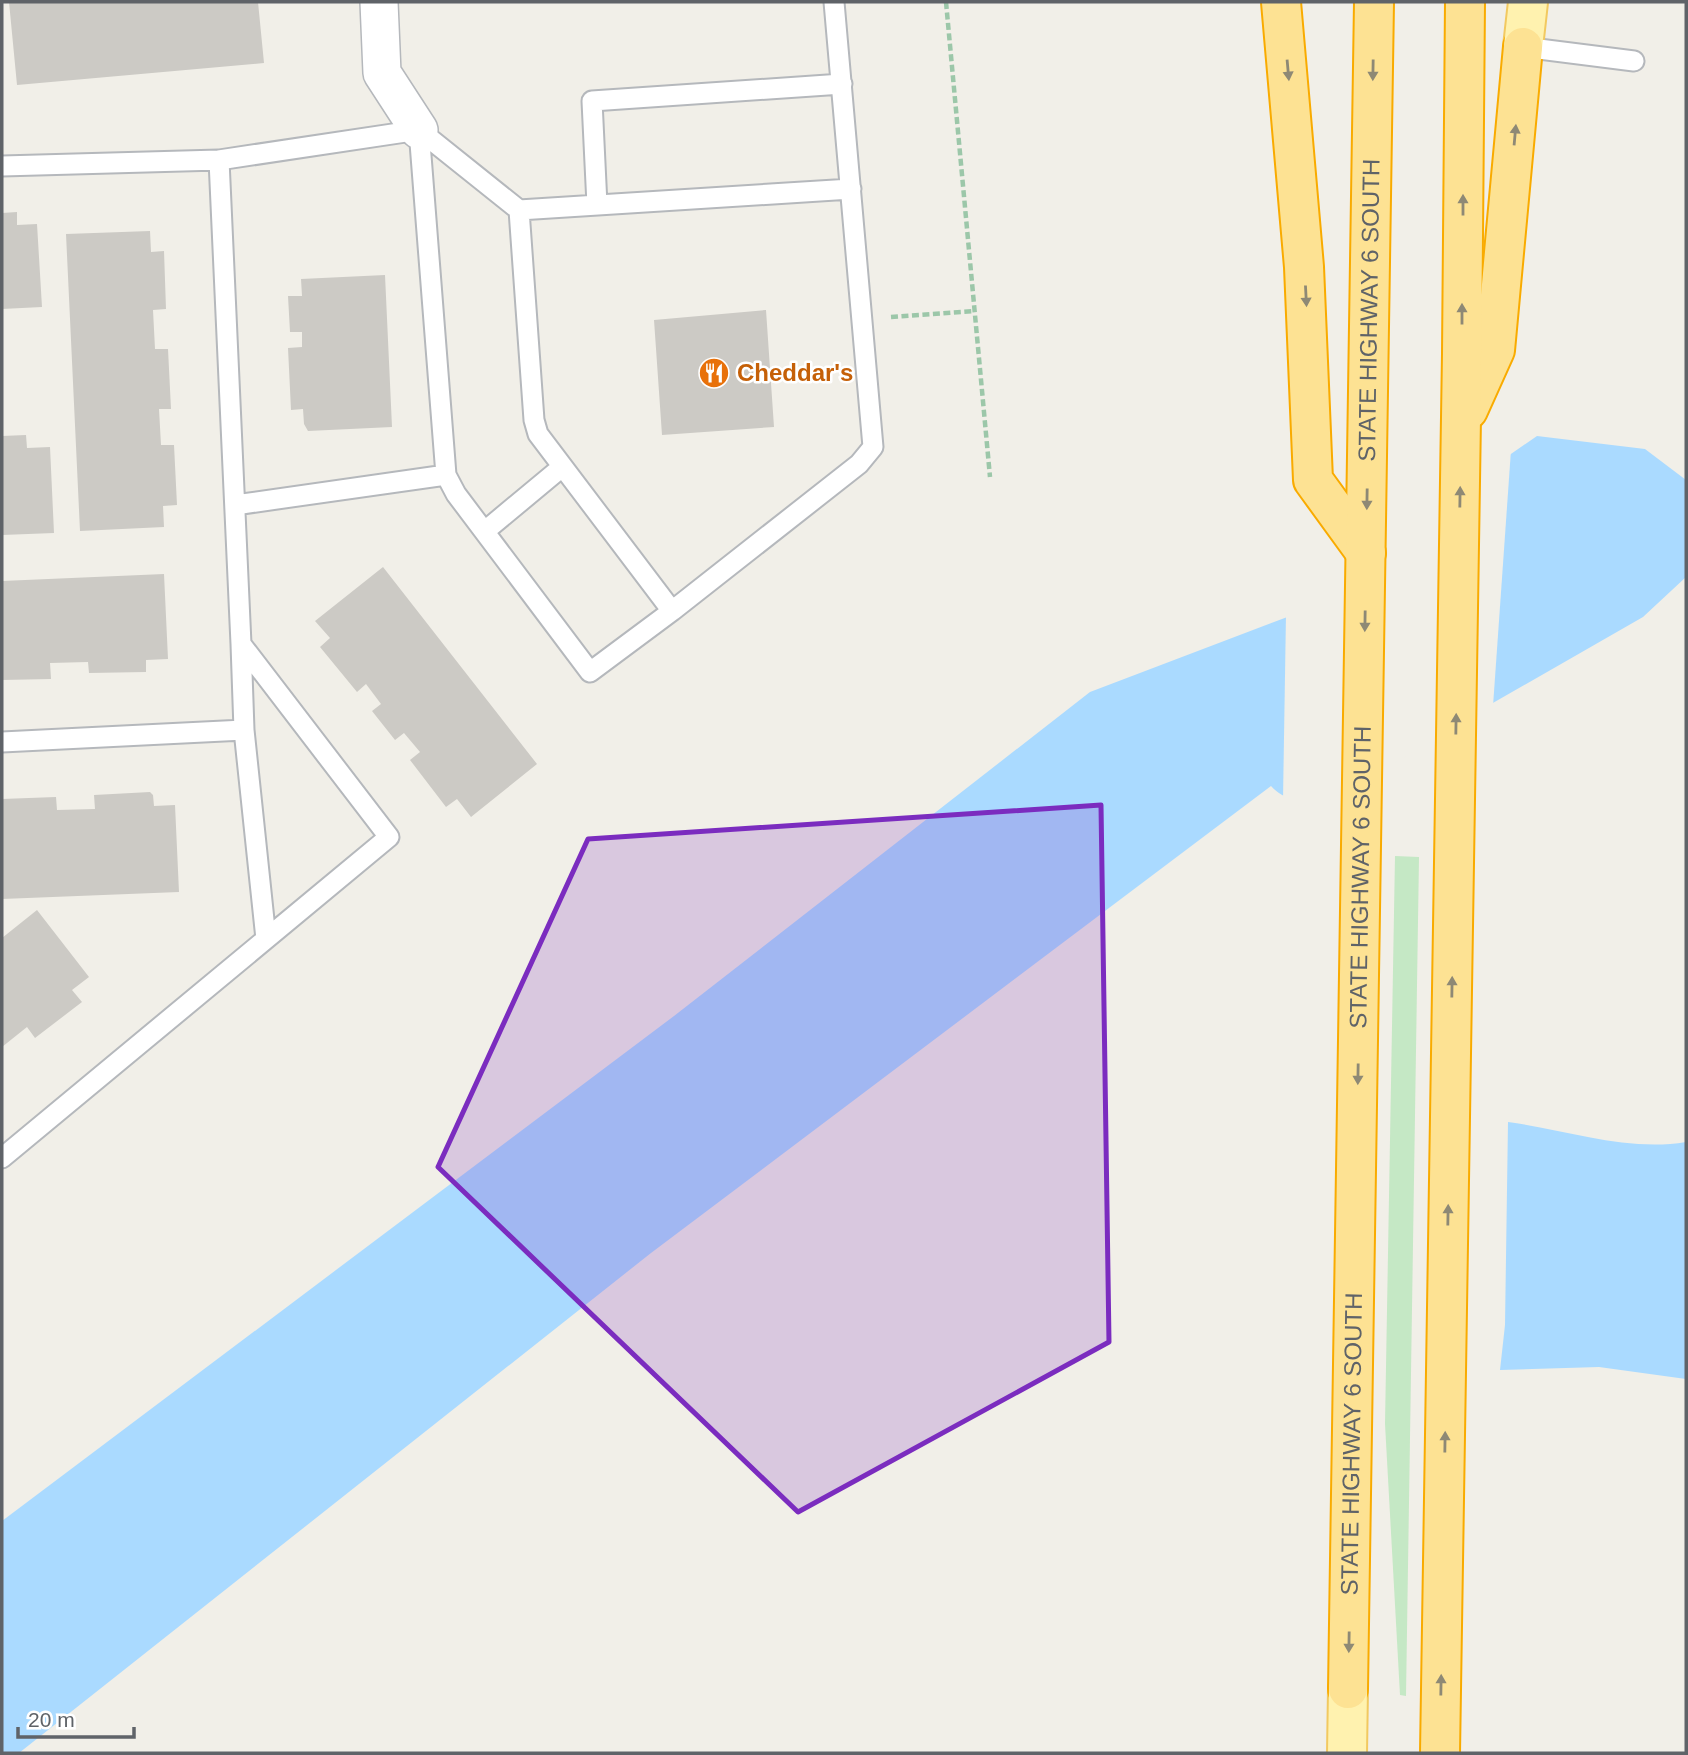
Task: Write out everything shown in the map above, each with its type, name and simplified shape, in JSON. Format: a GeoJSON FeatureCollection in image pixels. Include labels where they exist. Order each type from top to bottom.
{"type":"FeatureCollection","features":[{"type":"Feature","properties":{"kind":"highway"},"geometry":{"type":"LineString","coordinates":[[1281,2],[1304,267],[1313,480],[1366,553]]}},
{"type":"Feature","properties":{"kind":"highway","name":"STATE HIGHWAY 6 SOUTH"},"geometry":{"type":"LineString","coordinates":[[1348,1689],[1374,2]]}},
{"type":"Feature","properties":{"kind":"highway"},"geometry":{"type":"LineString","coordinates":[[1440,1753],[1465,2]]}},
{"type":"Feature","properties":{"kind":"highway"},"geometry":{"type":"LineString","coordinates":[[1461,428],[1495,350],[1524,47]]}},
{"type":"Feature","properties":{"kind":"main road"},"geometry":{"type":"LineString","coordinates":[[1524,47],[1528,2]]}},
{"type":"Feature","properties":{"kind":"main road","name":"STATE HIGHWAY 6 SOUTH"},"geometry":{"type":"LineString","coordinates":[[1347,1753],[1348,1689]]}},
{"type":"Feature","properties":{"kind":"street"},"geometry":{"type":"LineString","coordinates":[[379,2],[382,72],[419,130]]}},
{"type":"Feature","properties":{"kind":"lane"},"geometry":{"type":"LineString","coordinates":[[419,130],[446,475],[456,494],[590,672],[859,464],[873,447],[834,2]]}},
{"type":"Feature","properties":{"kind":"lane"},"geometry":{"type":"LineString","coordinates":[[1524,47],[1634,61]]}},
{"type":"Feature","properties":{"kind":"lane"},"geometry":{"type":"LineString","coordinates":[[597,205],[592,101],[842,84]]}},
{"type":"Feature","properties":{"kind":"lane"},"geometry":{"type":"LineString","coordinates":[[2,166],[219,160],[419,130],[519,210],[851,189]]}},
{"type":"Feature","properties":{"kind":"lane"},"geometry":{"type":"LineString","coordinates":[[219,160],[244,730],[266,939]]}},
{"type":"Feature","properties":{"kind":"lane"},"geometry":{"type":"LineString","coordinates":[[519,210],[534,419],[538,434],[672,611]]}},
{"type":"Feature","properties":{"kind":"lane"},"geometry":{"type":"LineString","coordinates":[[485,531],[562,467]]}},
{"type":"Feature","properties":{"kind":"lane"},"geometry":{"type":"LineString","coordinates":[[235,505],[446,475]]}},
{"type":"Feature","properties":{"kind":"lane"},"geometry":{"type":"LineString","coordinates":[[2,1158],[389,837],[241,643]]}},
{"type":"Feature","properties":{"kind":"lane"},"geometry":{"type":"LineString","coordinates":[[2,742],[244,730]]}},
{"type":"Feature","properties":{"kind":"path"},"geometry":{"type":"LineString","coordinates":[[946,2],[990,477]]}},
{"type":"Feature","properties":{"kind":"path"},"geometry":{"type":"LineString","coordinates":[[862,319],[974,311]]}},
{"type":"Feature","properties":{"kind":"highlighted area"},"geometry":{"type":"Polygon","coordinates":[[[1101,805],[1109,1342],[798,1512],[438,1167],[588,839],[1101,805]]]}},
{"type":"Feature","properties":{"kind":"green space"},"geometry":{"type":"Polygon","coordinates":[[[1395,856],[1419,857],[1406,1696],[1400,1695],[1385,1424],[1395,856]]]}},
{"type":"Feature","properties":{"kind":"water"},"geometry":{"type":"Polygon","coordinates":[[[1537,436],[1645,449],[1686,480],[1686,577],[1643,617],[1320,802],[1293,800],[1271,786],[651,1253],[19,1753],[2,1753],[2,1521],[674,1016],[1090,692],[1290,616],[1335,576],[1537,436]]]}},
{"type":"Feature","properties":{"kind":"water"},"geometry":{"type":"Polygon","coordinates":[[[1508,1122],[1619,1142],[1686,1142],[1686,1379],[1599,1367],[1500,1370],[1505,1325],[1508,1122]]]}},
{"type":"Feature","properties":{"kind":"pier"},"geometry":{"type":"Polygon","coordinates":[[[1511,450],[1493,706],[1321,805],[1297,806],[1283,800],[1286,614],[1333,574],[1511,450]]]}},
{"type":"Feature","properties":{"kind":"building"},"geometry":{"type":"Polygon","coordinates":[[[9,2],[258,2],[264,63],[17,85],[9,2]]]}},
{"type":"Feature","properties":{"kind":"building"},"geometry":{"type":"Polygon","coordinates":[[[17,212],[17,225],[37,224],[42,307],[2,309],[2,213],[17,212]]]}},
{"type":"Feature","properties":{"kind":"building"},"geometry":{"type":"Polygon","coordinates":[[[150,231],[151,252],[164,251],[166,309],[153,310],[155,349],[168,349],[171,409],[159,409],[161,445],[174,445],[177,505],[163,506],[164,527],[80,531],[66,234],[150,231]]]}},
{"type":"Feature","properties":{"kind":"building"},"geometry":{"type":"Polygon","coordinates":[[[385,275],[392,427],[308,431],[304,424],[303,409],[291,410],[288,348],[302,347],[302,332],[290,332],[288,296],[302,296],[301,279],[385,275]]]}},
{"type":"Feature","properties":{"kind":"building","name":"Cheddar's"},"geometry":{"type":"Polygon","coordinates":[[[766,310],[774,427],[662,435],[654,320],[766,310]]]}},
{"type":"Feature","properties":{"kind":"building"},"geometry":{"type":"Polygon","coordinates":[[[26,435],[27,448],[50,447],[54,533],[2,535],[2,436],[26,435]]]}},
{"type":"Feature","properties":{"kind":"building"},"geometry":{"type":"Polygon","coordinates":[[[383,567],[537,764],[471,817],[457,799],[446,807],[410,760],[420,752],[404,733],[395,740],[372,711],[381,704],[366,684],[357,692],[320,647],[330,638],[315,621],[383,567]]]}},
{"type":"Feature","properties":{"kind":"building"},"geometry":{"type":"Polygon","coordinates":[[[164,574],[168,659],[146,660],[146,672],[89,673],[88,662],[50,663],[51,679],[2,680],[2,581],[164,574]]]}},
{"type":"Feature","properties":{"kind":"building"},"geometry":{"type":"Polygon","coordinates":[[[150,792],[154,806],[175,805],[179,892],[2,899],[2,799],[56,797],[57,810],[95,809],[94,795],[150,792]]]}},
{"type":"Feature","properties":{"kind":"building"},"geometry":{"type":"Polygon","coordinates":[[[37,910],[89,977],[72,990],[82,1002],[35,1038],[27,1027],[2,1047],[2,938],[37,910]]]}},
{"type":"Feature","properties":{"kind":"place","name":"Cheddar's"},"geometry":{"type":"Point","coordinates":[714,373]}}]}
